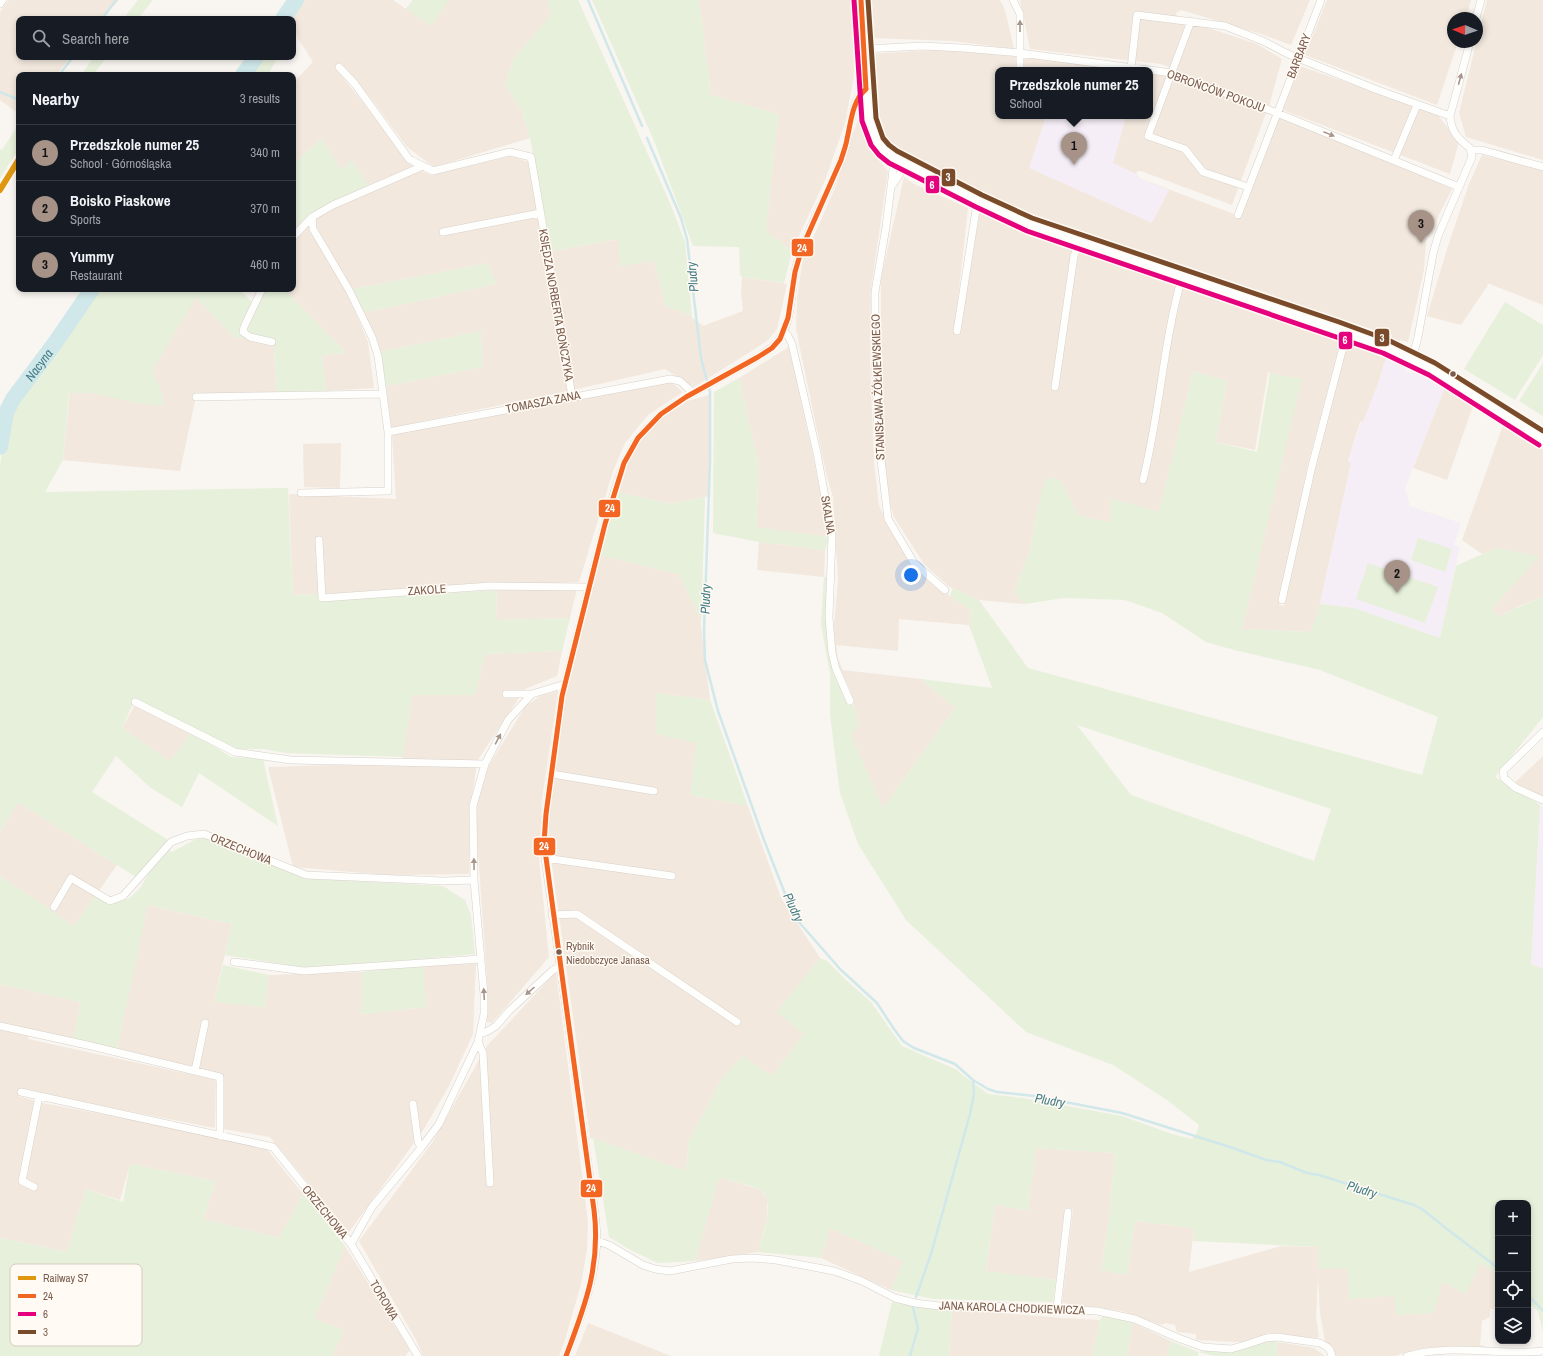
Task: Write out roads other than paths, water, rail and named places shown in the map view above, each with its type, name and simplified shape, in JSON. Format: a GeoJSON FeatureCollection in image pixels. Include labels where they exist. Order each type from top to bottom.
{"type":"FeatureCollection","features":[{"type":"Feature","properties":{"kind":"street"},"geometry":{"type":"LineString","coordinates":[[0,4],[3,0]]}},
{"type":"Feature","properties":{"kind":"street"},"geometry":{"type":"LineString","coordinates":[[861,0],[869,119],[874,136],[884,150],[896,159],[1029,224],[1347,332],[1412,359],[1458,385],[1543,439]]}},
{"type":"Feature","properties":{"kind":"street"},"geometry":{"type":"LineString","coordinates":[[1013,0],[1020,14],[1020,67]]}},
{"type":"Feature","properties":{"kind":"street","name":"BARBARY"},"geometry":{"type":"LineString","coordinates":[[1238,215],[1321,0]]}},
{"type":"Feature","properties":{"kind":"street"},"geometry":{"type":"LineString","coordinates":[[1478,12],[1481,0]]}},
{"type":"Feature","properties":{"kind":"street"},"geometry":{"type":"LineString","coordinates":[[1131,67],[1137,15],[1225,26],[1263,41],[1298,58],[1417,105],[1450,116]]}},
{"type":"Feature","properties":{"kind":"street"},"geometry":{"type":"LineString","coordinates":[[1191,21],[1148,136],[1185,149],[1203,172],[1248,187]]}},
{"type":"Feature","properties":{"kind":"street","name":"OBROŃCÓW POKOJU"},"geometry":{"type":"LineString","coordinates":[[864,49],[923,46],[1020,53],[1124,67]]}},
{"type":"Feature","properties":{"kind":"street"},"geometry":{"type":"LineString","coordinates":[[1468,48],[1450,116],[1450,124],[1456,136],[1472,150],[1482,150],[1543,167]]}},
{"type":"Feature","properties":{"kind":"street","name":"KSIĘDZA NORBERTA BOŃCZYKA"},"geometry":{"type":"LineString","coordinates":[[339,67],[355,84],[409,159],[433,171],[510,152],[531,157],[572,396]]}},
{"type":"Feature","properties":{"kind":"street","name":"OBROŃCÓW POKOJU"},"geometry":{"type":"LineString","coordinates":[[1153,71],[1172,73],[1277,113],[1459,187]]}},
{"type":"Feature","properties":{"kind":"street"},"geometry":{"type":"LineString","coordinates":[[566,1356],[584,1305],[594,1264],[596,1223],[545,858],[545,824],[565,684],[616,486],[629,453],[641,435],[654,420],[674,405],[749,362],[779,340],[784,331],[787,320],[794,278],[800,254],[838,168],[846,143],[856,100],[861,92],[866,89]]}},
{"type":"Feature","properties":{"kind":"street"},"geometry":{"type":"LineString","coordinates":[[1394,160],[1417,105]]}},
{"type":"Feature","properties":{"kind":"street"},"geometry":{"type":"LineString","coordinates":[[1412,359],[1418,337],[1433,254],[1440,232],[1471,160],[1472,150]]}},
{"type":"Feature","properties":{"kind":"street","name":"STANISŁAWA ŻÓŁKIEWSKIEGO"},"geometry":{"type":"LineString","coordinates":[[896,159],[893,170],[886,227],[875,292],[875,352],[878,434],[888,519],[914,563],[945,590]]}},
{"type":"Feature","properties":{"kind":"street","name":"STANISŁAWA ŻÓŁKIEWSKIEGO"},"geometry":{"type":"LineString","coordinates":[[891,188],[906,165]]}},
{"type":"Feature","properties":{"kind":"street"},"geometry":{"type":"LineString","coordinates":[[296,234],[312,217],[333,205],[423,166]]}},
{"type":"Feature","properties":{"kind":"street"},"geometry":{"type":"LineString","coordinates":[[957,331],[976,210],[980,201]]}},
{"type":"Feature","properties":{"kind":"street","name":"KSIĘDZA NORBERTA BOŃCZYKA"},"geometry":{"type":"LineString","coordinates":[[443,232],[540,213]]}},
{"type":"Feature","properties":{"kind":"street"},"geometry":{"type":"LineString","coordinates":[[301,492],[388,491],[388,432],[378,356],[372,337],[349,290],[313,229],[312,217]]}},
{"type":"Feature","properties":{"kind":"street"},"geometry":{"type":"LineString","coordinates":[[1055,387],[1074,256],[1079,242]]}},
{"type":"Feature","properties":{"kind":"street"},"geometry":{"type":"LineString","coordinates":[[1143,480],[1151,449],[1172,322],[1182,277]]}},
{"type":"Feature","properties":{"kind":"street"},"geometry":{"type":"LineString","coordinates":[[261,292],[243,332],[250,337],[272,342]]}},
{"type":"Feature","properties":{"kind":"street","name":"SKALNA"},"geometry":{"type":"LineString","coordinates":[[784,331],[792,344],[818,461],[832,536],[829,617],[830,638],[836,669],[850,701]]}},
{"type":"Feature","properties":{"kind":"street"},"geometry":{"type":"LineString","coordinates":[[1282,600],[1312,466],[1347,332]]}},
{"type":"Feature","properties":{"kind":"street","name":"TOMASZA ZANA"},"geometry":{"type":"LineString","coordinates":[[388,432],[572,396],[670,379],[680,381],[697,391]]}},
{"type":"Feature","properties":{"kind":"street"},"geometry":{"type":"LineString","coordinates":[[196,396],[383,394]]}},
{"type":"Feature","properties":{"kind":"street","name":"ZAKOLE"},"geometry":{"type":"LineString","coordinates":[[319,540],[322,598],[490,586],[590,587]]}},
{"type":"Feature","properties":{"kind":"street"},"geometry":{"type":"LineString","coordinates":[[506,694],[532,694],[565,684]]}},
{"type":"Feature","properties":{"kind":"street","name":"ORZECHOWA"},"geometry":{"type":"LineString","coordinates":[[21,1092],[273,1147],[350,1244],[372,1207],[439,1124],[478,1042],[481,1032],[484,1000],[474,880],[473,806],[485,764],[508,720],[532,694]]}},
{"type":"Feature","properties":{"kind":"street"},"geometry":{"type":"LineString","coordinates":[[135,702],[235,752],[291,760],[485,764]]}},
{"type":"Feature","properties":{"kind":"street"},"geometry":{"type":"LineString","coordinates":[[1543,732],[1503,771],[1504,778],[1513,786],[1543,800]]}},
{"type":"Feature","properties":{"kind":"street"},"geometry":{"type":"LineString","coordinates":[[552,774],[654,791]]}},
{"type":"Feature","properties":{"kind":"street","name":"ORZECHOWA"},"geometry":{"type":"LineString","coordinates":[[54,907],[71,878],[110,901],[123,896],[171,842],[187,836],[204,834],[306,875],[443,881],[474,880]]}},
{"type":"Feature","properties":{"kind":"street"},"geometry":{"type":"LineString","coordinates":[[545,858],[672,876]]}},
{"type":"Feature","properties":{"kind":"street"},"geometry":{"type":"LineString","coordinates":[[552,915],[577,914],[737,1022]]}},
{"type":"Feature","properties":{"kind":"street"},"geometry":{"type":"LineString","coordinates":[[234,962],[304,971],[481,959]]}},
{"type":"Feature","properties":{"kind":"street"},"geometry":{"type":"LineString","coordinates":[[481,1032],[486,1032],[496,1026],[553,970],[560,967]]}},
{"type":"Feature","properties":{"kind":"street"},"geometry":{"type":"LineString","coordinates":[[195,1071],[205,1023]]}},
{"type":"Feature","properties":{"kind":"street"},"geometry":{"type":"LineString","coordinates":[[0,1026],[220,1077],[220,1136]]}},
{"type":"Feature","properties":{"kind":"street"},"geometry":{"type":"LineString","coordinates":[[478,1042],[483,1053],[490,1183]]}},
{"type":"Feature","properties":{"kind":"street"},"geometry":{"type":"LineString","coordinates":[[34,1187],[22,1181],[39,1096]]}},
{"type":"Feature","properties":{"kind":"street"},"geometry":{"type":"LineString","coordinates":[[413,1104],[418,1141],[421,1148]]}},
{"type":"Feature","properties":{"kind":"street"},"geometry":{"type":"LineString","coordinates":[[1057,1308],[1068,1212]]}},
{"type":"Feature","properties":{"kind":"street","name":"JANA KAROLA CHODKIEWICZA"},"geometry":{"type":"LineString","coordinates":[[596,1241],[604,1243],[643,1265],[655,1269],[676,1271],[709,1262],[732,1259],[752,1258],[776,1260],[834,1271],[862,1281],[895,1298],[915,1302],[947,1307],[993,1306],[1098,1311],[1124,1316],[1146,1323],[1191,1343],[1213,1348],[1238,1348],[1266,1338],[1277,1337],[1320,1343],[1330,1350],[1332,1356]]}},
{"type":"Feature","properties":{"kind":"street","name":"TOROWA"},"geometry":{"type":"LineString","coordinates":[[350,1244],[418,1356]]}},
{"type":"Feature","properties":{"kind":"street"},"geometry":{"type":"LineString","coordinates":[[1406,1356],[1436,1350],[1519,1352],[1543,1351]]}},
{"type":"Feature","properties":{"kind":"waterway"},"geometry":{"type":"LineString","coordinates":[[104,16],[116,0]]}},
{"type":"Feature","properties":{"kind":"waterway","name":"Nacyna"},"geometry":{"type":"LineString","coordinates":[[285,16],[296,0]]}},
{"type":"Feature","properties":{"kind":"waterway","name":"Pludry"},"geometry":{"type":"LineString","coordinates":[[588,0],[642,126]]}},
{"type":"Feature","properties":{"kind":"waterway"},"geometry":{"type":"LineString","coordinates":[[61,72],[71,60]]}},
{"type":"Feature","properties":{"kind":"waterway","name":"Nacyna"},"geometry":{"type":"LineString","coordinates":[[245,72],[254,60]]}},
{"type":"Feature","properties":{"kind":"waterway"},"geometry":{"type":"LineString","coordinates":[[0,92],[16,99]]}},
{"type":"Feature","properties":{"kind":"waterway","name":"Pludry"},"geometry":{"type":"LineString","coordinates":[[647,138],[681,218],[687,239],[701,358],[710,392],[710,462],[704,631],[705,660],[718,711],[764,840],[793,914],[798,921],[840,969],[877,1003],[903,1041],[914,1048],[955,1064],[973,1080],[988,1089],[997,1092],[1034,1096],[1122,1113],[1266,1160],[1280,1162],[1307,1173],[1319,1175],[1414,1205],[1422,1209],[1495,1266]]}},
{"type":"Feature","properties":{"kind":"waterway","name":"Nacyna"},"geometry":{"type":"LineString","coordinates":[[0,447],[6,413],[13,399],[55,343],[90,292]]}},
{"type":"Feature","properties":{"kind":"waterway"},"geometry":{"type":"LineString","coordinates":[[916,1297],[931,1254],[970,1114],[974,1094],[973,1080]]}},
{"type":"Feature","properties":{"kind":"waterway","name":"Pludry"},"geometry":{"type":"LineString","coordinates":[[1531,1298],[1543,1311]]}},
{"type":"Feature","properties":{"kind":"waterway"},"geometry":{"type":"LineString","coordinates":[[910,1356],[918,1328],[913,1307]]}},
{"type":"Feature","properties":{"kind":"rail line","name":"S7"},"geometry":{"type":"LineString","coordinates":[[0,190],[16,164]]}},
{"type":"Feature","properties":{"kind":"place","name":"Przedszkole numer 25"},"geometry":{"type":"Point","coordinates":[1074,165]}},
{"type":"Feature","properties":{"kind":"place","name":"Yummy"},"geometry":{"type":"Point","coordinates":[1421,243]}},
{"type":"Feature","properties":{"kind":"place","name":"Boisko Piaskowe"},"geometry":{"type":"Point","coordinates":[1397,593]}},
{"type":"Feature","properties":{"kind":"place","name":"Rybnik Niedobczyce Janasa"},"geometry":{"type":"Point","coordinates":[559,952]}}]}
